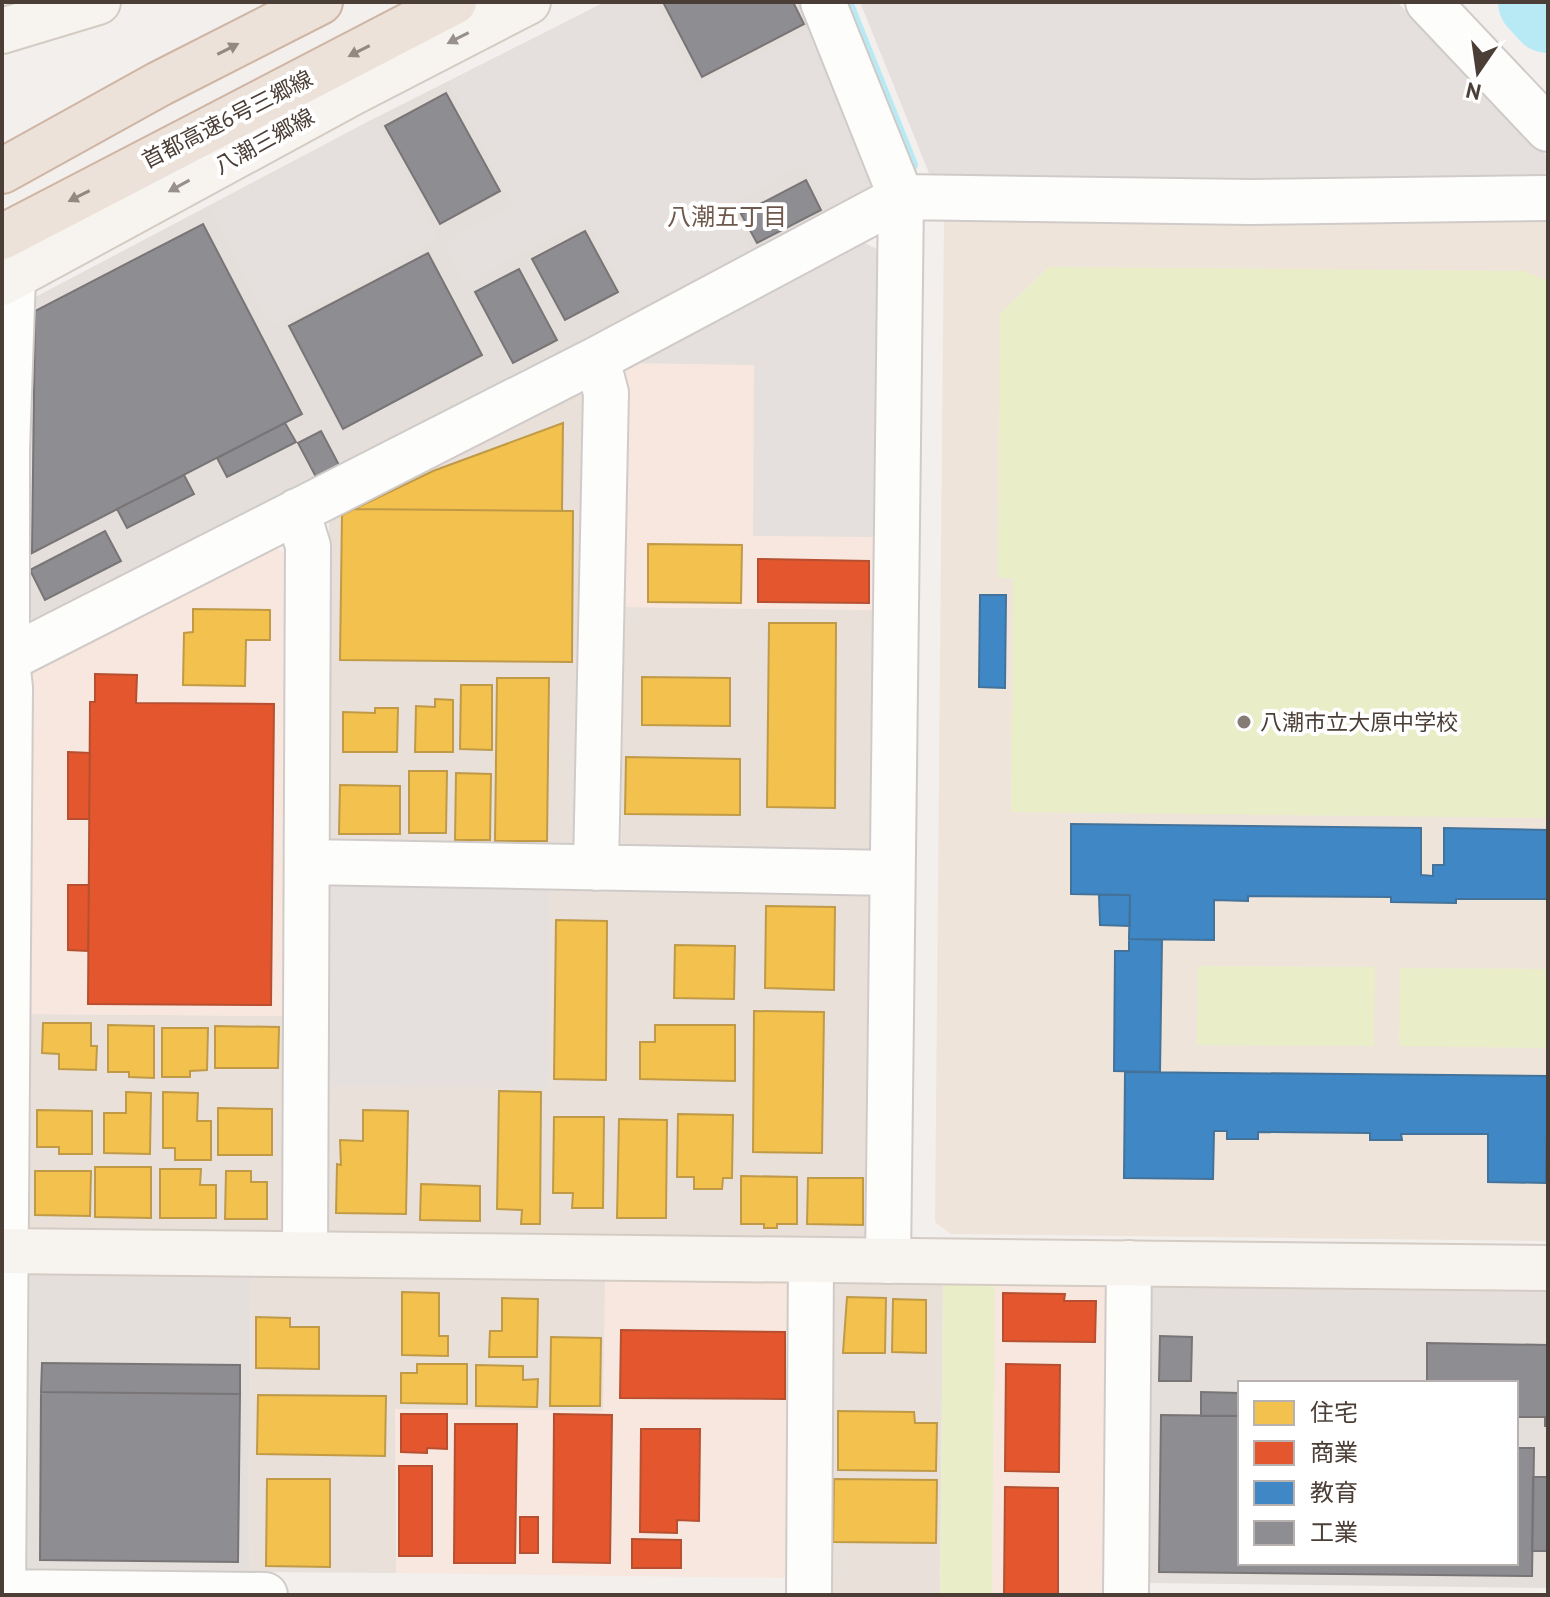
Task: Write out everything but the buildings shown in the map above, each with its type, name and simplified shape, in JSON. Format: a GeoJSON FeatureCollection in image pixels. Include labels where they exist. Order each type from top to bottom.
{"type":"FeatureCollection","features":[{"type":"Feature","properties":{"kind":"highway"},"geometry":{"type":"LineString","coordinates":[[2,171],[159,84],[320,2]]}},
{"type":"Feature","properties":{"kind":"highway","name":"首都高速6号三郷線"},"geometry":{"type":"LineString","coordinates":[[6,266],[454,2]]}},
{"type":"Feature","properties":{"kind":"highway"},"geometry":{"type":"LineString","coordinates":[[2,149],[159,84]]}},
{"type":"Feature","properties":{"kind":"street"},"geometry":{"type":"LineString","coordinates":[[11,20],[98,2]]}},
{"type":"Feature","properties":{"kind":"street","name":"八潮三郷線"},"geometry":{"type":"LineString","coordinates":[[6,266],[528,2]]}},
{"type":"Feature","properties":{"kind":"street"},"geometry":{"type":"LineString","coordinates":[[823,2],[901,197],[888,1261]]}},
{"type":"Feature","properties":{"kind":"street"},"geometry":{"type":"LineString","coordinates":[[1428,2],[1548,129]]}},
{"type":"Feature","properties":{"kind":"street"},"geometry":{"type":"LineString","coordinates":[[5,661],[597,359],[901,197],[1249,202],[1548,198]]}},
{"type":"Feature","properties":{"kind":"street"},"geometry":{"type":"LineString","coordinates":[[6,266],[5,661],[10,688],[3,1594],[265,1595]]}},
{"type":"Feature","properties":{"kind":"street"},"geometry":{"type":"LineString","coordinates":[[596,868],[606,393],[597,359]]}},
{"type":"Feature","properties":{"kind":"street"},"geometry":{"type":"LineString","coordinates":[[297,511],[308,546],[305,1254]]}},
{"type":"Feature","properties":{"kind":"street"},"geometry":{"type":"LineString","coordinates":[[308,862],[891,873]]}},
{"type":"Feature","properties":{"kind":"street"},"geometry":{"type":"LineString","coordinates":[[4,1251],[1548,1268]]}},
{"type":"Feature","properties":{"kind":"street"},"geometry":{"type":"LineString","coordinates":[[809,1595],[811,1260]]}},
{"type":"Feature","properties":{"kind":"street"},"geometry":{"type":"LineString","coordinates":[[1126,1595],[1129,1263]]}},
{"type":"Feature","properties":{"kind":"shaded area"},"geometry":{"type":"Polygon","coordinates":[[[605,2],[807,2],[880,184],[38,623],[21,612],[26,302],[375,118],[605,2]]]}},
{"type":"Feature","properties":{"kind":"shaded area"},"geometry":{"type":"Polygon","coordinates":[[[605,2],[654,2],[697,85],[816,25],[880,184],[830,210],[805,165],[728,205],[752,251],[636,313],[587,221],[464,284],[444,243],[513,204],[449,82],[605,2]]]}},
{"type":"Feature","properties":{"kind":"shaded area"},"geometry":{"type":"Polygon","coordinates":[[[860,2],[1397,2],[1548,157],[1548,166],[1542,181],[931,178],[860,2]]]}},
{"type":"Feature","properties":{"kind":"shaded area"},"geometry":{"type":"Polygon","coordinates":[[[375,118],[439,239],[271,326],[209,208],[375,118]]]}},
{"type":"Feature","properties":{"kind":"shaded area","name":"八潮市立大原中学校"},"geometry":{"type":"Polygon","coordinates":[[[944,220],[1548,222],[1548,1241],[951,1234],[935,1222],[944,220]]]}},
{"type":"Feature","properties":{"kind":"shaded area"},"geometry":{"type":"Polygon","coordinates":[[[859,240],[880,610],[624,607],[626,363],[859,240]]]}},
{"type":"Feature","properties":{"kind":"shaded area"},"geometry":{"type":"Polygon","coordinates":[[[859,240],[883,252],[880,537],[753,536],[754,365],[626,363],[859,240]]]}},
{"type":"Feature","properties":{"kind":"shaded area"},"geometry":{"type":"Polygon","coordinates":[[[570,389],[589,398],[584,846],[326,843],[329,515],[570,389]]]}},
{"type":"Feature","properties":{"kind":"shaded area"},"geometry":{"type":"Polygon","coordinates":[[[270,546],[292,556],[287,1016],[30,1014],[33,671],[270,546]]]}},
{"type":"Feature","properties":{"kind":"shaded area"},"geometry":{"type":"Polygon","coordinates":[[[624,607],[880,610],[877,849],[621,847],[624,607]]]}},
{"type":"Feature","properties":{"kind":"shaded area"},"geometry":{"type":"Polygon","coordinates":[[[325,884],[549,886],[547,1088],[323,1085],[325,884]]]}},
{"type":"Feature","properties":{"kind":"shaded area"},"geometry":{"type":"Polygon","coordinates":[[[549,886],[877,891],[873,1238],[322,1231],[323,1085],[549,886]]]}},
{"type":"Feature","properties":{"kind":"shaded area"},"geometry":{"type":"Polygon","coordinates":[[[30,1014],[287,1016],[285,1231],[28,1228],[30,1014]]]}},
{"type":"Feature","properties":{"kind":"shaded area"},"geometry":{"type":"Polygon","coordinates":[[[26,1273],[251,1275],[249,1572],[24,1570],[26,1273]]]}},
{"type":"Feature","properties":{"kind":"shaded area"},"geometry":{"type":"Polygon","coordinates":[[[251,1275],[605,1280],[604,1411],[396,1409],[396,1573],[249,1572],[251,1275]]]}},
{"type":"Feature","properties":{"kind":"shaded area"},"geometry":{"type":"Polygon","coordinates":[[[605,1280],[792,1282],[789,1578],[396,1573],[395,1409],[603,1411],[605,1280]]]}},
{"type":"Feature","properties":{"kind":"shaded area"},"geometry":{"type":"Polygon","coordinates":[[[829,1282],[943,1284],[940,1595],[826,1595],[829,1282]]]}},
{"type":"Feature","properties":{"kind":"shaded area"},"geometry":{"type":"Polygon","coordinates":[[[995,1284],[1112,1286],[1108,1595],[992,1595],[995,1284]]]}},
{"type":"Feature","properties":{"kind":"shaded area"},"geometry":{"type":"Polygon","coordinates":[[[1150,1286],[1548,1291],[1548,1588],[1147,1583],[1150,1286]]]}},
{"type":"Feature","properties":{"kind":"green space"},"geometry":{"type":"Polygon","coordinates":[[[1049,267],[1525,271],[1548,281],[1548,818],[1011,812],[1013,578],[998,578],[1000,314],[1049,267]]]}},
{"type":"Feature","properties":{"kind":"green space"},"geometry":{"type":"Polygon","coordinates":[[[1198,966],[1375,967],[1374,1046],[1197,1045],[1198,966]]]}},
{"type":"Feature","properties":{"kind":"green space"},"geometry":{"type":"Polygon","coordinates":[[[1400,968],[1548,969],[1548,1048],[1399,1046],[1400,968]]]}},
{"type":"Feature","properties":{"kind":"green space"},"geometry":{"type":"Polygon","coordinates":[[[943,1284],[995,1284],[992,1595],[940,1595],[943,1284]]]}},
{"type":"Feature","properties":{"kind":"waterway"},"geometry":{"type":"LineString","coordinates":[[847,2],[912,165]]}},
{"type":"Feature","properties":{"kind":"waterway"},"geometry":{"type":"LineString","coordinates":[[1536,2],[1548,15]]}},
{"type":"Feature","properties":{"kind":"place","name":"八潮市立大原中学校"},"geometry":{"type":"Point","coordinates":[1244,722]}},
{"type":"Feature","properties":{"kind":"district","name":"八潮五丁目"},"geometry":{"type":"Point","coordinates":[727,216]}}]}
